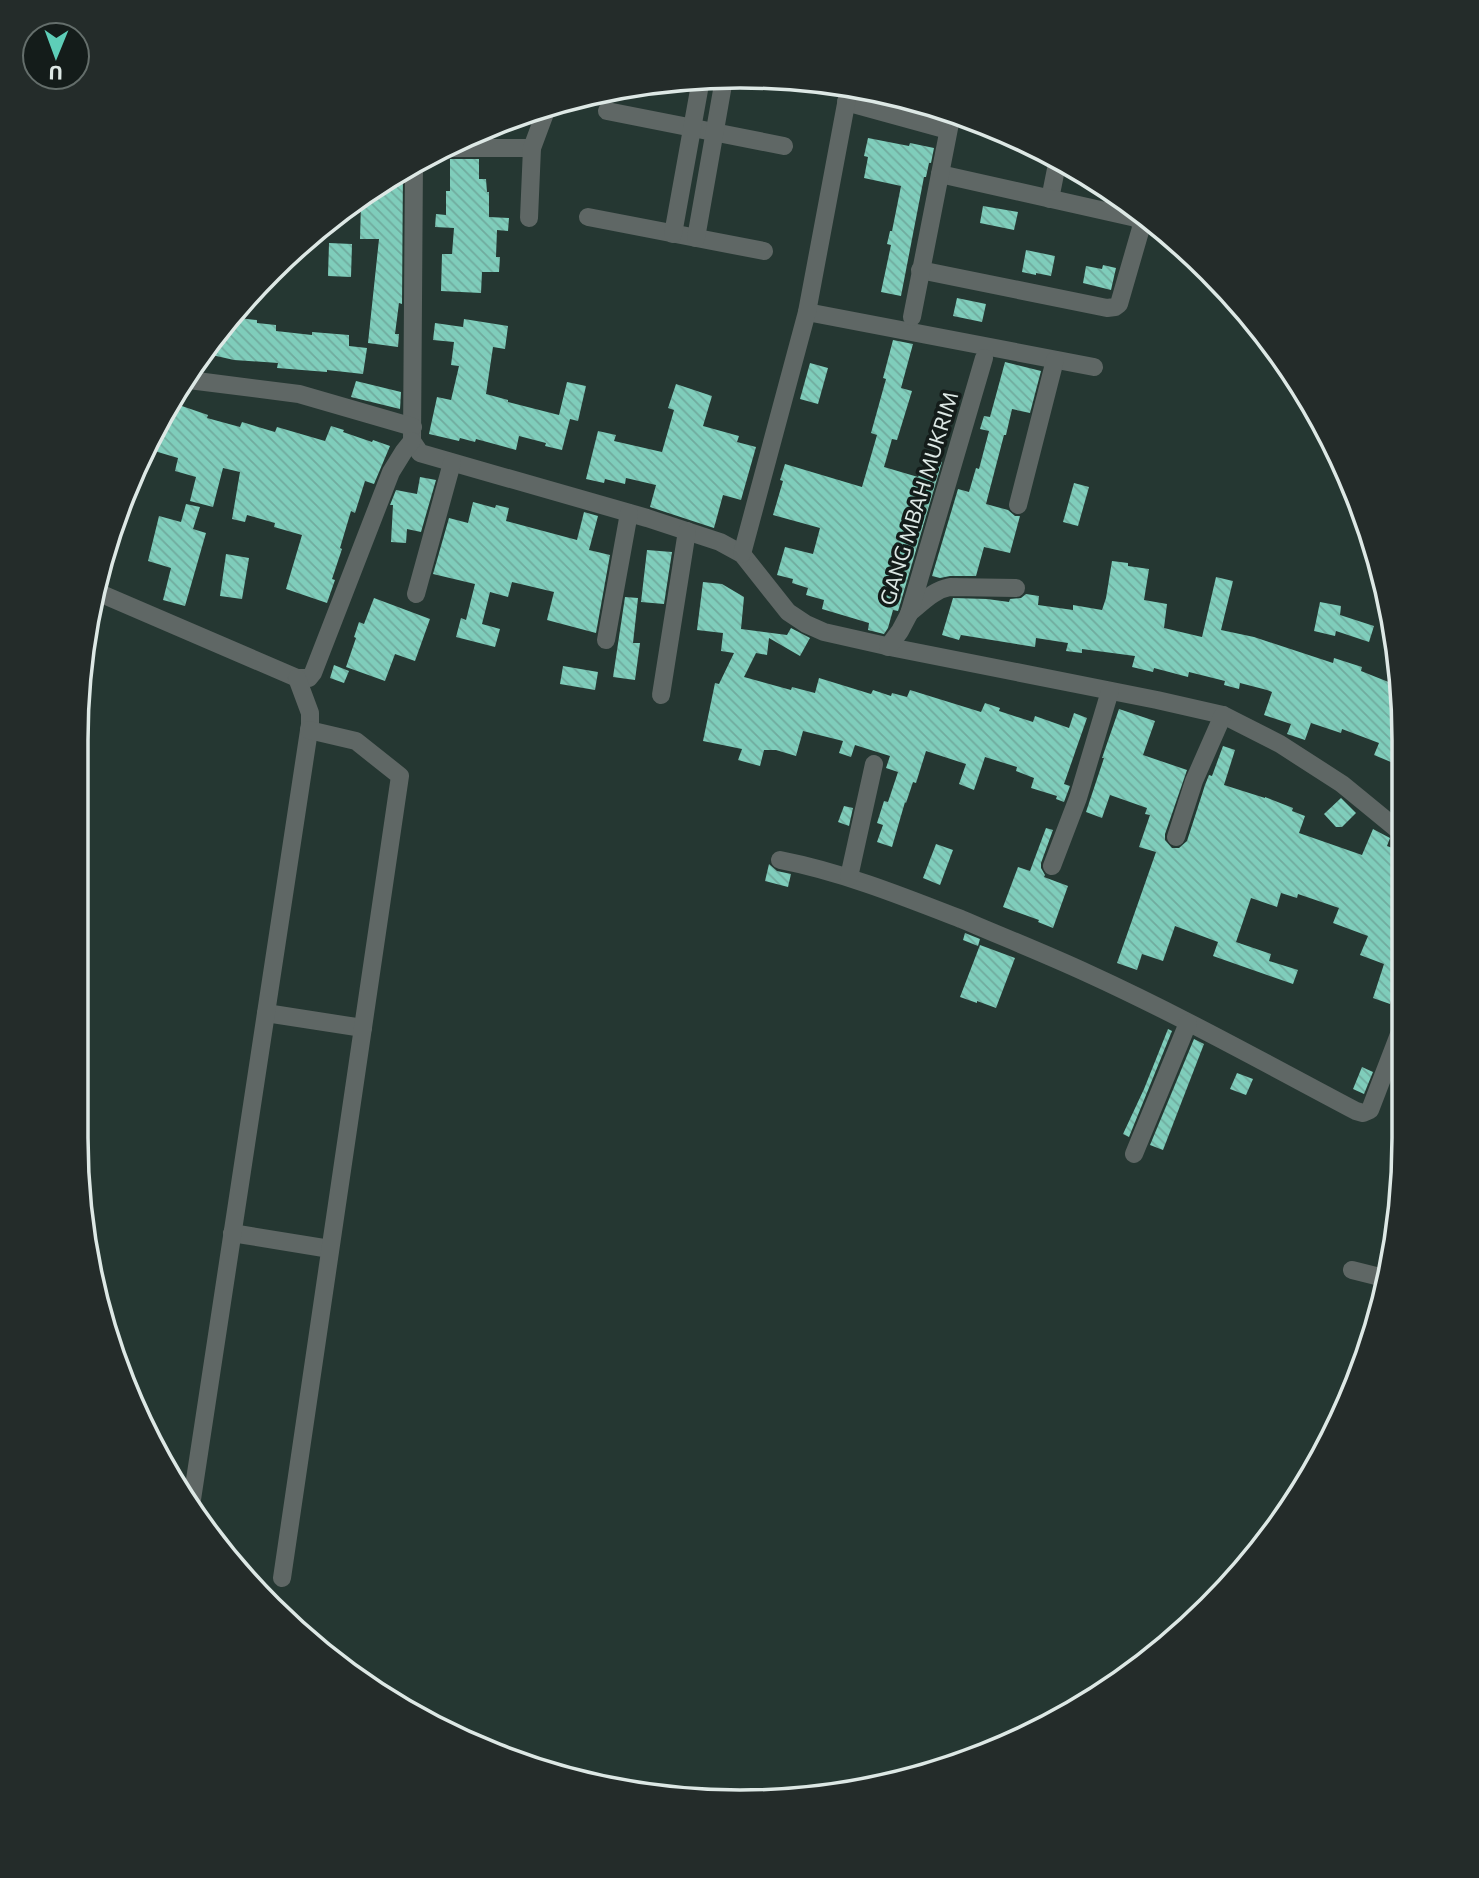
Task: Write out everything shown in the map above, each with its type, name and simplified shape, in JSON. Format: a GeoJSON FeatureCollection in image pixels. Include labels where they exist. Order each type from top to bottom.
{"type":"FeatureCollection","features":[{"type":"Feature","properties":{"kind":"street"},"geometry":{"type":"LineString","coordinates":[[696,238],[722,88]]}},
{"type":"Feature","properties":{"kind":"street"},"geometry":{"type":"LineString","coordinates":[[673,234],[699,89]]}},
{"type":"Feature","properties":{"kind":"street"},"geometry":{"type":"LineString","coordinates":[[732,549],[807,312],[847,97]]}},
{"type":"Feature","properties":{"kind":"street"},"geometry":{"type":"LineString","coordinates":[[864,100],[940,119]]}},
{"type":"Feature","properties":{"kind":"street"},"geometry":{"type":"LineString","coordinates":[[607,111],[784,146]]}},
{"type":"Feature","properties":{"kind":"street"},"geometry":{"type":"LineString","coordinates":[[529,218],[532,149],[543,118]]}},
{"type":"Feature","properties":{"kind":"street"},"geometry":{"type":"LineString","coordinates":[[912,317],[950,122]]}},
{"type":"Feature","properties":{"kind":"street"},"geometry":{"type":"LineString","coordinates":[[483,140],[532,149]]}},
{"type":"Feature","properties":{"kind":"street"},"geometry":{"type":"LineString","coordinates":[[1049,199],[1056,170]]}},
{"type":"Feature","properties":{"kind":"street"},"geometry":{"type":"LineString","coordinates":[[940,174],[1128,216]]}},
{"type":"Feature","properties":{"kind":"street"},"geometry":{"type":"LineString","coordinates":[[414,175],[412,434],[420,453],[629,513],[687,531],[732,549],[788,612],[806,624],[830,634],[1157,699],[1223,715],[1280,744],[1342,784],[1392,825]]}},
{"type":"Feature","properties":{"kind":"street"},"geometry":{"type":"LineString","coordinates":[[588,217],[764,251]]}},
{"type":"Feature","properties":{"kind":"street"},"geometry":{"type":"LineString","coordinates":[[920,270],[1107,308],[1115,307],[1119,304],[1141,226]]}},
{"type":"Feature","properties":{"kind":"street"},"geometry":{"type":"LineString","coordinates":[[807,312],[1094,367]]}},
{"type":"Feature","properties":{"kind":"street","name":"GANG MBAH MUKRIM"},"geometry":{"type":"LineString","coordinates":[[888,647],[909,614],[984,358]]}},
{"type":"Feature","properties":{"kind":"street"},"geometry":{"type":"LineString","coordinates":[[1018,505],[1055,360]]}},
{"type":"Feature","properties":{"kind":"street"},"geometry":{"type":"LineString","coordinates":[[195,381],[299,394],[412,434]]}},
{"type":"Feature","properties":{"kind":"street"},"geometry":{"type":"LineString","coordinates":[[104,595],[297,678],[309,678],[391,472],[412,434]]}},
{"type":"Feature","properties":{"kind":"street"},"geometry":{"type":"LineString","coordinates":[[416,594],[452,463]]}},
{"type":"Feature","properties":{"kind":"street"},"geometry":{"type":"LineString","coordinates":[[606,640],[629,513]]}},
{"type":"Feature","properties":{"kind":"street"},"geometry":{"type":"LineString","coordinates":[[661,695],[687,531]]}},
{"type":"Feature","properties":{"kind":"street"},"geometry":{"type":"LineString","coordinates":[[909,614],[941,588],[1016,588]]}},
{"type":"Feature","properties":{"kind":"street"},"geometry":{"type":"LineString","coordinates":[[193,1494],[309,730],[310,713],[297,678]]}},
{"type":"Feature","properties":{"kind":"street"},"geometry":{"type":"LineString","coordinates":[[1052,866],[1078,798],[1110,691]]}},
{"type":"Feature","properties":{"kind":"street"},"geometry":{"type":"LineString","coordinates":[[1176,837],[1194,781],[1223,715]]}},
{"type":"Feature","properties":{"kind":"street"},"geometry":{"type":"LineString","coordinates":[[282,1578],[400,776],[356,741],[309,730]]}},
{"type":"Feature","properties":{"kind":"street"},"geometry":{"type":"LineString","coordinates":[[849,877],[874,764]]}},
{"type":"Feature","properties":{"kind":"street"},"geometry":{"type":"LineString","coordinates":[[780,860],[849,877],[908,898],[1088,973],[1356,1111],[1363,1113],[1370,1110],[1392,1053]]}},
{"type":"Feature","properties":{"kind":"street"},"geometry":{"type":"LineString","coordinates":[[266,1013],[363,1028]]}},
{"type":"Feature","properties":{"kind":"street"},"geometry":{"type":"LineString","coordinates":[[1134,1154],[1188,1023]]}},
{"type":"Feature","properties":{"kind":"street"},"geometry":{"type":"LineString","coordinates":[[232,1233],[330,1249]]}},
{"type":"Feature","properties":{"kind":"street"},"geometry":{"type":"LineString","coordinates":[[1352,1270],[1377,1276]]}},
{"type":"Feature","properties":{"kind":"building"},"geometry":{"type":"Polygon","coordinates":[[[868,138],[934,148],[924,177],[901,296],[881,292],[891,245],[887,244],[901,186],[864,178],[868,157],[864,156],[868,138]]]}},
{"type":"Feature","properties":{"kind":"building"},"geometry":{"type":"Polygon","coordinates":[[[450,159],[479,159],[479,179],[486,179],[489,192],[489,217],[509,218],[508,231],[497,230],[496,257],[500,257],[499,272],[482,272],[481,293],[441,291],[442,254],[452,254],[454,228],[435,227],[436,214],[446,215],[446,191],[450,191],[450,159]]]}},
{"type":"Feature","properties":{"kind":"building"},"geometry":{"type":"Polygon","coordinates":[[[403,182],[402,304],[399,303],[395,334],[399,334],[398,347],[368,343],[379,239],[360,239],[361,209],[403,182]]]}},
{"type":"Feature","properties":{"kind":"building"},"geometry":{"type":"Polygon","coordinates":[[[983,206],[1018,212],[1014,230],[980,223],[983,206]]]}},
{"type":"Feature","properties":{"kind":"building"},"geometry":{"type":"Polygon","coordinates":[[[329,243],[352,244],[351,277],[328,276],[329,243]]]}},
{"type":"Feature","properties":{"kind":"building"},"geometry":{"type":"Polygon","coordinates":[[[1026,250],[1055,256],[1051,276],[1022,272],[1026,250]]]}},
{"type":"Feature","properties":{"kind":"building"},"geometry":{"type":"Polygon","coordinates":[[[1103,265],[1116,268],[1111,290],[1083,283],[1086,266],[1102,269],[1103,265]]]}},
{"type":"Feature","properties":{"kind":"building"},"geometry":{"type":"Polygon","coordinates":[[[957,298],[986,304],[982,322],[953,316],[957,298]]]}},
{"type":"Feature","properties":{"kind":"building"},"geometry":{"type":"Polygon","coordinates":[[[242,318],[276,325],[276,331],[349,335],[349,346],[367,348],[363,374],[277,368],[278,363],[234,360],[213,355],[242,318]]]}},
{"type":"Feature","properties":{"kind":"building"},"geometry":{"type":"Polygon","coordinates":[[[464,319],[508,326],[505,349],[493,347],[486,394],[559,415],[567,382],[586,386],[578,421],[570,419],[562,450],[519,436],[516,450],[476,439],[475,442],[460,438],[459,441],[429,434],[437,397],[451,400],[459,366],[451,365],[454,342],[433,340],[435,323],[463,327],[464,319]]]}},
{"type":"Feature","properties":{"kind":"building"},"geometry":{"type":"Polygon","coordinates":[[[893,340],[913,344],[901,388],[912,391],[897,440],[892,439],[884,467],[918,477],[920,473],[930,476],[936,460],[942,462],[898,611],[893,610],[884,634],[868,630],[869,623],[822,609],[824,600],[806,595],[808,588],[792,583],[793,579],[777,575],[785,547],[813,554],[820,528],[773,515],[785,464],[862,487],[877,435],[871,433],[886,379],[883,378],[893,340]]]}},
{"type":"Feature","properties":{"kind":"building"},"geometry":{"type":"Polygon","coordinates":[[[1005,362],[1041,371],[1030,413],[1012,409],[986,504],[1020,516],[1010,553],[984,547],[976,576],[932,576],[958,489],[969,492],[976,468],[979,469],[989,431],[980,429],[984,416],[990,417],[1005,362]]]}},
{"type":"Feature","properties":{"kind":"building"},"geometry":{"type":"Polygon","coordinates":[[[810,363],[828,368],[818,404],[800,399],[810,363]]]}},
{"type":"Feature","properties":{"kind":"building"},"geometry":{"type":"Polygon","coordinates":[[[356,381],[401,392],[400,409],[351,397],[356,381]]]}},
{"type":"Feature","properties":{"kind":"building"},"geometry":{"type":"Polygon","coordinates":[[[676,384],[712,396],[703,426],[739,436],[737,442],[756,447],[741,500],[723,495],[714,528],[650,507],[656,485],[626,478],[625,484],[605,479],[604,483],[586,479],[598,431],[616,435],[614,441],[662,452],[674,410],[668,408],[676,384]]]}},
{"type":"Feature","properties":{"kind":"building"},"geometry":{"type":"Polygon","coordinates":[[[180,405],[208,415],[207,418],[240,427],[242,422],[275,432],[277,427],[325,441],[331,426],[390,446],[374,484],[365,481],[355,513],[351,511],[327,603],[286,589],[302,535],[247,515],[245,522],[232,519],[240,472],[223,468],[213,507],[190,501],[196,477],[175,471],[178,458],[155,451],[180,405]]]}},
{"type":"Feature","properties":{"kind":"building"},"geometry":{"type":"Polygon","coordinates":[[[420,477],[436,480],[421,532],[407,529],[406,543],[391,542],[393,505],[390,505],[396,490],[417,494],[420,477]]]}},
{"type":"Feature","properties":{"kind":"building"},"geometry":{"type":"Polygon","coordinates":[[[1074,483],[1089,487],[1078,526],[1063,522],[1074,483]]]}},
{"type":"Feature","properties":{"kind":"building"},"geometry":{"type":"Polygon","coordinates":[[[473,502],[495,508],[496,505],[509,508],[506,521],[577,540],[584,512],[598,516],[589,550],[610,555],[596,633],[547,620],[554,592],[512,582],[508,597],[490,592],[482,624],[500,629],[495,647],[456,637],[461,618],[466,620],[475,584],[433,574],[449,518],[468,523],[473,502]]]}},
{"type":"Feature","properties":{"kind":"building"},"geometry":{"type":"Polygon","coordinates":[[[186,504],[200,507],[193,529],[206,533],[185,606],[163,600],[171,568],[148,561],[159,516],[181,522],[186,504]]]}},
{"type":"Feature","properties":{"kind":"building"},"geometry":{"type":"Polygon","coordinates":[[[647,550],[672,552],[664,604],[641,602],[647,550]]]}},
{"type":"Feature","properties":{"kind":"building"},"geometry":{"type":"Polygon","coordinates":[[[226,554],[249,558],[242,599],[220,596],[226,554]]]}},
{"type":"Feature","properties":{"kind":"building"},"geometry":{"type":"Polygon","coordinates":[[[1112,561],[1149,569],[1144,600],[1167,604],[1164,628],[1202,637],[1216,577],[1233,581],[1221,630],[1254,637],[1333,663],[1334,658],[1362,667],[1361,671],[1389,682],[1392,762],[1374,755],[1379,743],[1342,729],[1341,733],[1311,723],[1305,740],[1287,734],[1291,724],[1264,715],[1272,692],[1267,690],[1240,683],[1239,689],[1224,685],[1225,681],[1189,672],[1188,677],[1154,668],[1153,672],[1132,667],[1135,656],[1082,649],[1082,653],[1066,651],[1068,643],[1036,638],[1035,647],[961,635],[959,640],[942,635],[953,598],[1009,602],[1010,599],[1021,598],[1026,594],[1039,596],[1038,605],[1073,610],[1073,605],[1102,610],[1112,561]]]}},
{"type":"Feature","properties":{"kind":"building"},"geometry":{"type":"Polygon","coordinates":[[[703,582],[722,584],[744,597],[741,629],[787,635],[791,628],[810,638],[800,656],[769,638],[767,655],[756,653],[744,677],[791,690],[792,687],[815,693],[819,678],[871,694],[873,690],[891,696],[892,693],[907,697],[910,690],[981,712],[985,703],[1000,708],[999,711],[1033,722],[1035,716],[1069,728],[1074,713],[1087,718],[1064,784],[1070,786],[1064,802],[1056,799],[1057,796],[1031,788],[1034,778],[1016,771],[1017,767],[985,757],[974,790],[959,784],[966,764],[926,751],[916,783],[913,782],[905,802],[892,847],[877,842],[883,825],[877,823],[884,801],[888,802],[898,772],[886,768],[890,756],[855,745],[851,757],[839,753],[843,741],[803,731],[796,756],[776,750],[764,750],[760,766],[738,760],[742,749],[703,741],[715,683],[719,684],[734,653],[721,651],[723,633],[697,630],[703,582]]]}},
{"type":"Feature","properties":{"kind":"building"},"geometry":{"type":"Polygon","coordinates":[[[625,597],[638,598],[633,643],[640,643],[635,680],[613,677],[625,597]]]}},
{"type":"Feature","properties":{"kind":"building"},"geometry":{"type":"Polygon","coordinates":[[[374,598],[430,619],[415,661],[395,654],[385,681],[346,667],[359,622],[364,624],[374,598]]]}},
{"type":"Feature","properties":{"kind":"building"},"geometry":{"type":"Polygon","coordinates":[[[1320,602],[1341,606],[1340,615],[1374,626],[1369,642],[1336,631],[1335,636],[1314,631],[1320,602]]]}},
{"type":"Feature","properties":{"kind":"building"},"geometry":{"type":"Polygon","coordinates":[[[334,665],[349,671],[344,683],[330,678],[334,665]]]}},
{"type":"Feature","properties":{"kind":"building"},"geometry":{"type":"Polygon","coordinates":[[[563,666],[598,672],[595,690],[560,684],[563,666]]]}},
{"type":"Feature","properties":{"kind":"building"},"geometry":{"type":"Polygon","coordinates":[[[1119,709],[1155,721],[1143,755],[1187,770],[1165,834],[1165,840],[1172,848],[1179,848],[1187,841],[1205,785],[1209,775],[1212,776],[1223,746],[1235,750],[1224,785],[1293,808],[1292,811],[1305,816],[1299,833],[1362,855],[1373,829],[1390,838],[1387,846],[1392,848],[1390,1004],[1373,998],[1384,964],[1360,955],[1368,936],[1333,923],[1339,908],[1298,894],[1297,898],[1281,893],[1277,907],[1251,898],[1236,942],[1271,954],[1269,961],[1298,970],[1293,984],[1213,956],[1218,942],[1175,926],[1163,961],[1142,954],[1137,970],[1117,963],[1156,852],[1139,847],[1150,815],[1145,814],[1147,808],[1110,795],[1102,818],[1086,812],[1119,709]]]}},
{"type":"Feature","properties":{"kind":"building"},"geometry":{"type":"Polygon","coordinates":[[[1341,798],[1356,813],[1342,827],[1336,827],[1324,814],[1341,798]]]}},
{"type":"Feature","properties":{"kind":"building"},"geometry":{"type":"Polygon","coordinates":[[[844,806],[853,808],[849,826],[838,822],[844,806]]]}},
{"type":"Feature","properties":{"kind":"building"},"geometry":{"type":"Polygon","coordinates":[[[1046,828],[1053,830],[1041,863],[1044,877],[1068,886],[1053,928],[1003,907],[1018,867],[1030,871],[1046,828]]]}},
{"type":"Feature","properties":{"kind":"building"},"geometry":{"type":"Polygon","coordinates":[[[936,844],[953,850],[940,885],[923,878],[936,844]]]}},
{"type":"Feature","properties":{"kind":"building"},"geometry":{"type":"Polygon","coordinates":[[[769,864],[777,871],[791,874],[788,887],[765,881],[769,864]]]}},
{"type":"Feature","properties":{"kind":"building"},"geometry":{"type":"Polygon","coordinates":[[[965,933],[980,939],[978,946],[963,940],[965,933]]]}},
{"type":"Feature","properties":{"kind":"building"},"geometry":{"type":"Polygon","coordinates":[[[980,945],[1015,958],[996,1008],[960,997],[980,945]]]}},
{"type":"Feature","properties":{"kind":"building"},"geometry":{"type":"Polygon","coordinates":[[[1168,1029],[1172,1031],[1129,1137],[1123,1134],[1168,1029]]]}},
{"type":"Feature","properties":{"kind":"building"},"geometry":{"type":"Polygon","coordinates":[[[1194,1039],[1204,1044],[1163,1150],[1150,1145],[1194,1039]]]}},
{"type":"Feature","properties":{"kind":"building"},"geometry":{"type":"Polygon","coordinates":[[[1362,1067],[1373,1072],[1364,1094],[1353,1089],[1362,1067]]]}},
{"type":"Feature","properties":{"kind":"building"},"geometry":{"type":"Polygon","coordinates":[[[1237,1073],[1253,1079],[1246,1095],[1230,1089],[1237,1073]]]}}]}
